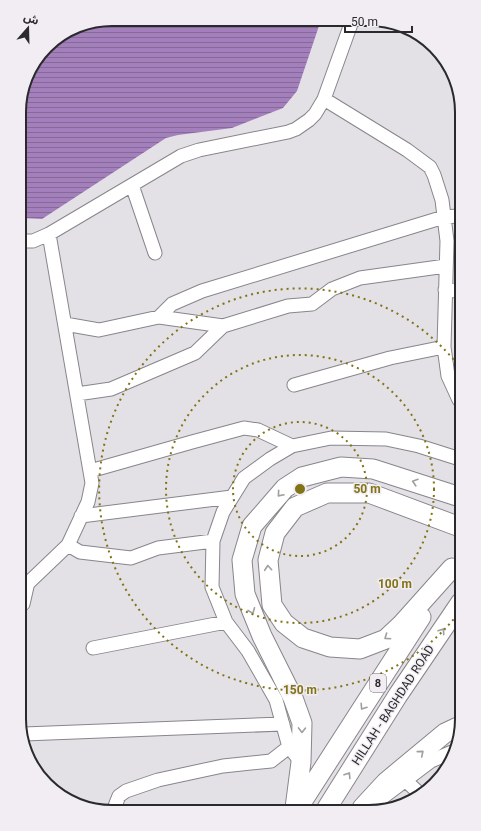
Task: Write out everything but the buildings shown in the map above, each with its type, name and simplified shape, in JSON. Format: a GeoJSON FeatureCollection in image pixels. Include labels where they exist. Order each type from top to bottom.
{"type":"FeatureCollection","features":[{"type":"Feature","properties":{"kind":"highway"},"geometry":{"type":"LineString","coordinates":[[296,805],[301,762],[302,723],[293,698],[262,636],[245,594],[242,560],[252,526],[285,488],[302,477],[341,467],[373,469],[455,495]]}},
{"type":"Feature","properties":{"kind":"highway"},"geometry":{"type":"LineString","coordinates":[[455,525],[369,493],[327,493],[295,507],[275,533],[268,560],[272,605],[284,623],[303,638],[330,647],[360,649],[392,634],[402,625],[455,564]]}},
{"type":"Feature","properties":{"kind":"highway","name":"8"},"geometry":{"type":"LineString","coordinates":[[298,805],[455,565]]}},
{"type":"Feature","properties":{"kind":"highway","name":"HILLAH - BAGHDAD ROAD"},"geometry":{"type":"LineString","coordinates":[[329,805],[398,695],[455,611]]}},
{"type":"Feature","properties":{"kind":"highway"},"geometry":{"type":"LineString","coordinates":[[365,805],[386,782],[445,733],[454,729]]}},
{"type":"Feature","properties":{"kind":"street"},"geometry":{"type":"LineString","coordinates":[[26,241],[33,240],[49,234],[181,156],[296,129],[315,114],[324,100],[350,26]]}},
{"type":"Feature","properties":{"kind":"street"},"geometry":{"type":"LineString","coordinates":[[324,100],[407,150],[430,167],[434,175],[442,200],[447,241],[444,347],[448,376],[455,391]]}},
{"type":"Feature","properties":{"kind":"street"},"geometry":{"type":"LineString","coordinates":[[132,185],[154,253]]}},
{"type":"Feature","properties":{"kind":"street"},"geometry":{"type":"LineString","coordinates":[[159,318],[172,304],[202,291],[444,217],[455,216]]}},
{"type":"Feature","properties":{"kind":"street"},"geometry":{"type":"LineString","coordinates":[[26,585],[68,545],[88,502],[92,483],[49,234]]}},
{"type":"Feature","properties":{"kind":"street"},"geometry":{"type":"LineString","coordinates":[[65,324],[99,330],[159,318],[222,326],[288,306],[312,304],[332,289],[360,278],[446,266]]}},
{"type":"Feature","properties":{"kind":"street"},"geometry":{"type":"LineString","coordinates":[[445,290],[455,291]]}},
{"type":"Feature","properties":{"kind":"street"},"geometry":{"type":"LineString","coordinates":[[77,394],[111,389],[195,353],[222,326]]}},
{"type":"Feature","properties":{"kind":"street"},"geometry":{"type":"LineString","coordinates":[[294,385],[390,358],[444,347]]}},
{"type":"Feature","properties":{"kind":"street"},"geometry":{"type":"LineString","coordinates":[[90,471],[244,428],[258,430],[292,446]]}},
{"type":"Feature","properties":{"kind":"street"},"geometry":{"type":"LineString","coordinates":[[301,762],[289,747],[276,700],[248,651],[226,622],[212,587],[212,541],[223,512],[244,478],[270,459],[292,446],[331,438],[386,439],[419,446],[455,457]]}},
{"type":"Feature","properties":{"kind":"street"},"geometry":{"type":"LineString","coordinates":[[81,516],[232,497]]}},
{"type":"Feature","properties":{"kind":"street"},"geometry":{"type":"LineString","coordinates":[[68,545],[80,552],[131,558],[158,548],[212,541]]}},
{"type":"Feature","properties":{"kind":"street"},"geometry":{"type":"LineString","coordinates":[[93,648],[226,622]]}},
{"type":"Feature","properties":{"kind":"street"},"geometry":{"type":"LineString","coordinates":[[28,734],[283,724]]}},
{"type":"Feature","properties":{"kind":"street"},"geometry":{"type":"LineString","coordinates":[[115,805],[119,796],[126,791],[158,780],[223,766],[271,760],[289,747]]}},
{"type":"Feature","properties":{"kind":"street"},"geometry":{"type":"LineString","coordinates":[[373,805],[431,762],[447,754]]}},
{"type":"Feature","properties":{"kind":"street"},"geometry":{"type":"LineString","coordinates":[[406,781],[416,791]]}},
{"type":"Feature","properties":{"kind":"shaded area"},"geometry":{"type":"Polygon","coordinates":[[[106,26],[319,26],[297,91],[283,108],[232,128],[166,138],[42,219],[26,218],[26,112],[29,90],[37,69],[47,55],[69,37],[84,31],[106,26]]]}}]}
